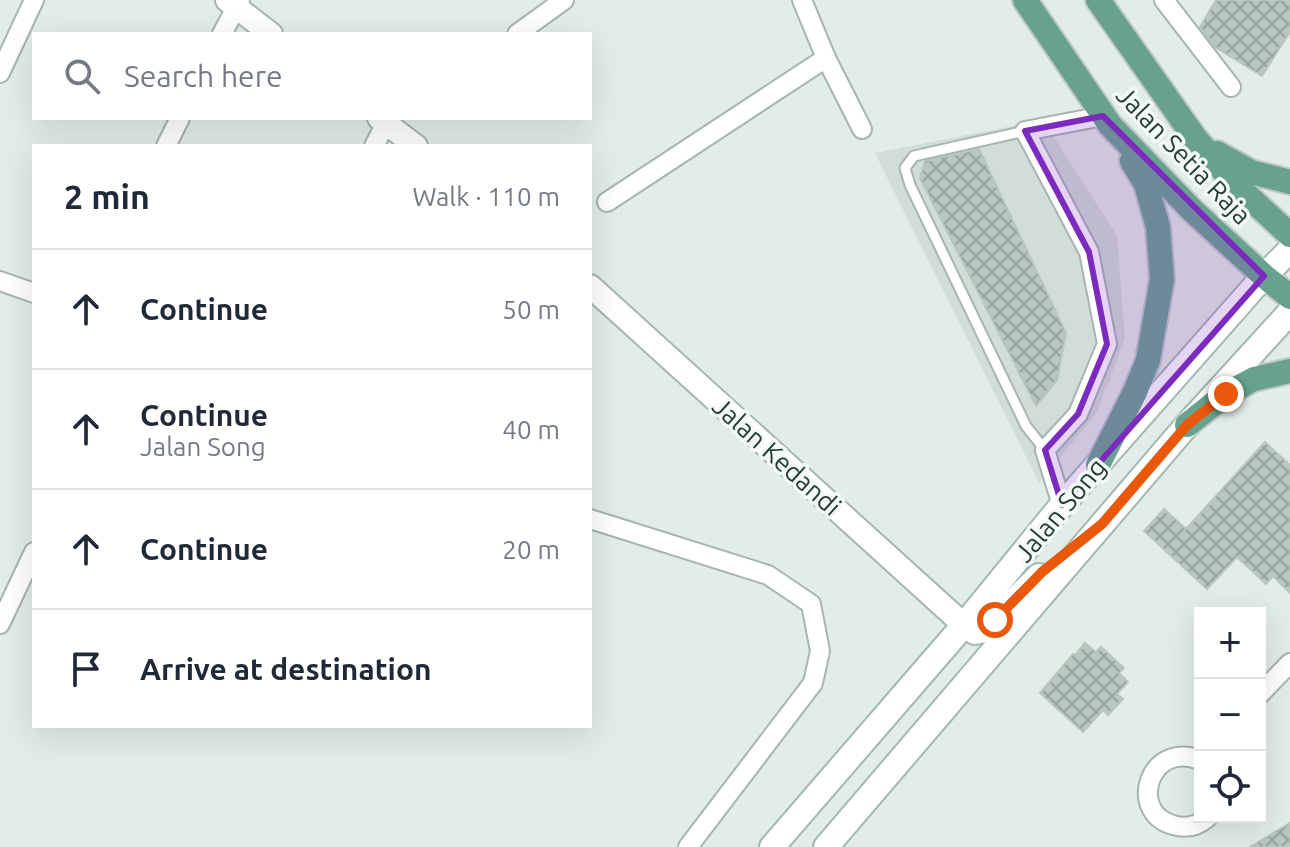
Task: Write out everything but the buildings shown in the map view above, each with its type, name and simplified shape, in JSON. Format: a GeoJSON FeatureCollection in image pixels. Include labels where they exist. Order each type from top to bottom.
{"type":"FeatureCollection","features":[{"type":"Feature","properties":{"kind":"main road","name":"Jalan Setia Raja"},"geometry":{"type":"LineString","coordinates":[[1025,0],[1106,120],[1192,210],[1290,297]]}},
{"type":"Feature","properties":{"kind":"main road","name":"Jalan Setia Raja"},"geometry":{"type":"LineString","coordinates":[[1098,0],[1195,138],[1236,185],[1290,235]]}},
{"type":"Feature","properties":{"kind":"main road"},"geometry":{"type":"LineString","coordinates":[[1098,465],[1148,360],[1162,279],[1158,227],[1146,184],[1106,120]]}},
{"type":"Feature","properties":{"kind":"main road"},"geometry":{"type":"LineString","coordinates":[[1195,138],[1251,172],[1290,182]]}},
{"type":"Feature","properties":{"kind":"main road","name":"Jalan Song"},"geometry":{"type":"LineString","coordinates":[[772,847],[964,625],[1062,505],[1290,250]]}},
{"type":"Feature","properties":{"kind":"main road","name":"Jalan Song"},"geometry":{"type":"LineString","coordinates":[[826,847],[1187,425],[1290,312]]}},
{"type":"Feature","properties":{"kind":"main road"},"geometry":{"type":"LineString","coordinates":[[1187,425],[1226,394],[1254,379],[1290,371]]}},
{"type":"Feature","properties":{"kind":"main road"},"geometry":{"type":"LineString","coordinates":[[964,625],[975,632],[985,630],[1042,572],[1102,524]]}},
{"type":"Feature","properties":{"kind":"street"},"geometry":{"type":"LineString","coordinates":[[0,73],[34,0]]}},
{"type":"Feature","properties":{"kind":"street"},"geometry":{"type":"LineString","coordinates":[[520,32],[564,0]]}},
{"type":"Feature","properties":{"kind":"street"},"geometry":{"type":"LineString","coordinates":[[802,0],[826,58],[862,129]]}},
{"type":"Feature","properties":{"kind":"street"},"geometry":{"type":"LineString","coordinates":[[1164,0],[1231,87]]}},
{"type":"Feature","properties":{"kind":"street"},"geometry":{"type":"LineString","coordinates":[[223,32],[234,2],[269,32]]}},
{"type":"Feature","properties":{"kind":"street"},"geometry":{"type":"LineString","coordinates":[[607,202],[826,58]]}},
{"type":"Feature","properties":{"kind":"street"},"geometry":{"type":"LineString","coordinates":[[167,144],[179,120]]}},
{"type":"Feature","properties":{"kind":"street"},"geometry":{"type":"LineString","coordinates":[[1062,505],[1045,450],[1078,414],[1107,344],[1089,252],[1025,131],[1106,120]]}},
{"type":"Feature","properties":{"kind":"street"},"geometry":{"type":"LineString","coordinates":[[375,144],[382,121],[413,144]]}},
{"type":"Feature","properties":{"kind":"street"},"geometry":{"type":"LineString","coordinates":[[0,281],[32,292]]}},
{"type":"Feature","properties":{"kind":"street","name":"Jalan Kedandi"},"geometry":{"type":"LineString","coordinates":[[592,288],[964,625]]}},
{"type":"Feature","properties":{"kind":"street"},"geometry":{"type":"LineString","coordinates":[[592,520],[768,575],[811,604],[820,651],[813,683],[688,847]]}},
{"type":"Feature","properties":{"kind":"street"},"geometry":{"type":"LineString","coordinates":[[0,624],[32,556]]}},
{"type":"Feature","properties":{"kind":"street"},"geometry":{"type":"LineString","coordinates":[[1266,688],[1290,663]]}},
{"type":"Feature","properties":{"kind":"street"},"geometry":{"type":"LineString","coordinates":[[1194,757],[1175,756],[1164,761],[1150,779],[1149,802],[1160,819],[1169,824],[1190,827],[1201,823]]}},
{"type":"Feature","properties":{"kind":"lane"},"geometry":{"type":"LineString","coordinates":[[1025,131],[914,156],[905,168],[910,185],[1026,426],[1045,450]]}},
{"type":"Feature","properties":{"kind":"highlighted area"},"geometry":{"type":"Polygon","coordinates":[[[1103,116],[1264,276],[1062,505],[1045,450],[1078,414],[1107,344],[1089,252],[1025,131],[1103,116]]]}},
{"type":"Feature","properties":{"kind":"shaded area"},"geometry":{"type":"Polygon","coordinates":[[[1043,120],[1117,236],[1125,339],[1096,414],[1039,483],[875,153],[1043,120]]]}},
{"type":"Feature","properties":{"kind":"route"},"geometry":{"type":"LineString","coordinates":[[995,620],[1042,572],[1102,524],[1187,425],[1226,394]]}}]}
